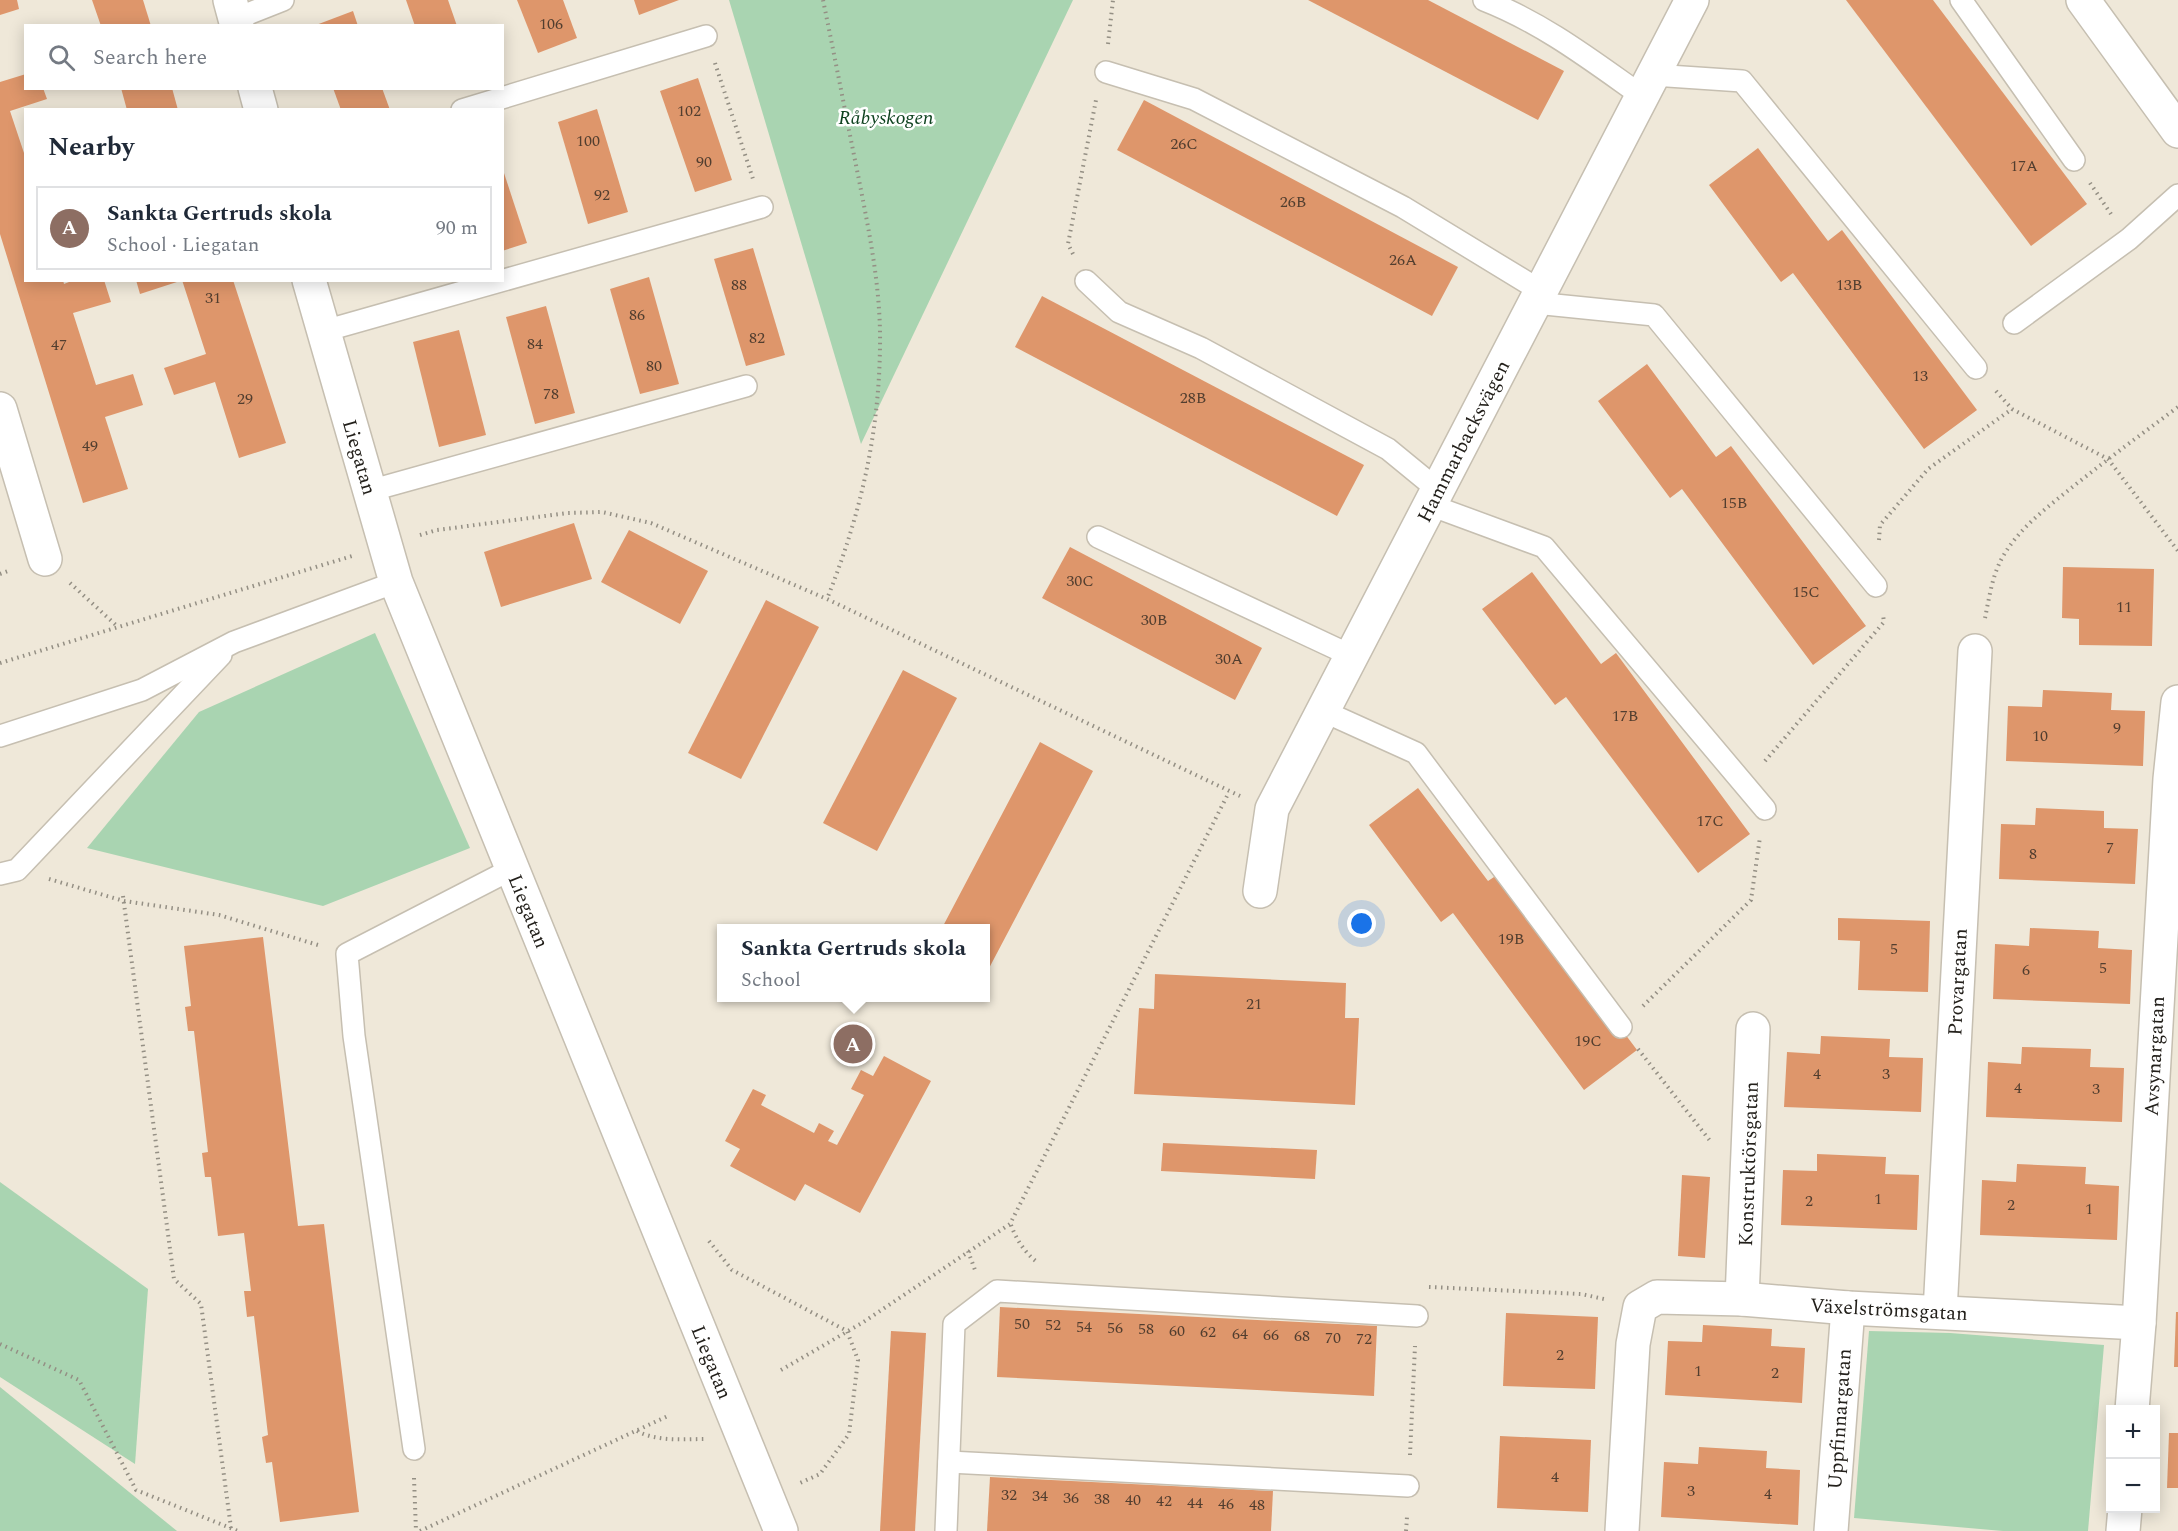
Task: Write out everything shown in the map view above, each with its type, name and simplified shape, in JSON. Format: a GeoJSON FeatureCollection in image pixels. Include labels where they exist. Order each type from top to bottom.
{"type":"FeatureCollection","features":[{"type":"Feature","properties":{"kind":"street","name":"Hammarbacksvägen"},"geometry":{"type":"LineString","coordinates":[[1260,891],[1272,809],[1692,0]]}},
{"type":"Feature","properties":{"kind":"street"},"geometry":{"type":"LineString","coordinates":[[2083,0],[2178,131]]}},
{"type":"Feature","properties":{"kind":"street"},"geometry":{"type":"LineString","coordinates":[[256,90],[260,108]]}},
{"type":"Feature","properties":{"kind":"street","name":"Liegatan"},"geometry":{"type":"LineString","coordinates":[[310,282],[396,582],[781,1531]]}},
{"type":"Feature","properties":{"kind":"street"},"geometry":{"type":"LineString","coordinates":[[0,409],[45,559]]}},
{"type":"Feature","properties":{"kind":"street","name":"Provargatan"},"geometry":{"type":"LineString","coordinates":[[1940,1312],[1975,651]]}},
{"type":"Feature","properties":{"kind":"street","name":"Avsynargatan"},"geometry":{"type":"LineString","coordinates":[[2132,1405],[2170,779],[2178,702]]}},
{"type":"Feature","properties":{"kind":"street","name":"Konstruktörsgatan"},"geometry":{"type":"LineString","coordinates":[[1742,1299],[1753,1029]]}},
{"type":"Feature","properties":{"kind":"street","name":"Växelströmsgatan"},"geometry":{"type":"LineString","coordinates":[[1622,1531],[1633,1344],[1640,1307],[1657,1297],[1742,1299],[1848,1308],[2139,1323]]}},
{"type":"Feature","properties":{"kind":"street","name":"Uppfinnargatan"},"geometry":{"type":"LineString","coordinates":[[1831,1531],[1848,1308]]}},
{"type":"Feature","properties":{"kind":"street"},"geometry":{"type":"LineString","coordinates":[[2123,1531],[2125,1513]]}},
{"type":"Feature","properties":{"kind":"lane"},"geometry":{"type":"LineString","coordinates":[[234,15],[283,0]]}},
{"type":"Feature","properties":{"kind":"lane"},"geometry":{"type":"LineString","coordinates":[[1484,0],[1515,12],[1648,86],[1742,81],[1976,368]]}},
{"type":"Feature","properties":{"kind":"lane"},"geometry":{"type":"LineString","coordinates":[[1960,0],[2074,160]]}},
{"type":"Feature","properties":{"kind":"lane"},"geometry":{"type":"LineString","coordinates":[[469,108],[706,36]]}},
{"type":"Feature","properties":{"kind":"lane"},"geometry":{"type":"LineString","coordinates":[[1106,72],[1194,99],[1403,207],[1538,297],[1654,315],[1876,586]]}},
{"type":"Feature","properties":{"kind":"lane"},"geometry":{"type":"LineString","coordinates":[[2014,323],[2129,239],[2178,195]]}},
{"type":"Feature","properties":{"kind":"lane"},"geometry":{"type":"LineString","coordinates":[[504,280],[762,207]]}},
{"type":"Feature","properties":{"kind":"lane"},"geometry":{"type":"LineString","coordinates":[[1086,281],[1119,312],[1201,348],[1388,449],[1434,497],[1544,547],[1765,809]]}},
{"type":"Feature","properties":{"kind":"lane"},"geometry":{"type":"LineString","coordinates":[[324,331],[497,282]]}},
{"type":"Feature","properties":{"kind":"lane"},"geometry":{"type":"LineString","coordinates":[[369,491],[746,386]]}},
{"type":"Feature","properties":{"kind":"lane"},"geometry":{"type":"LineString","coordinates":[[1098,537],[1352,656]]}},
{"type":"Feature","properties":{"kind":"lane"},"geometry":{"type":"LineString","coordinates":[[0,736],[142,690],[234,642],[396,582]]}},
{"type":"Feature","properties":{"kind":"lane"},"geometry":{"type":"LineString","coordinates":[[8,872],[234,642]]}},
{"type":"Feature","properties":{"kind":"lane"},"geometry":{"type":"LineString","coordinates":[[1323,711],[1416,753],[1621,1027]]}},
{"type":"Feature","properties":{"kind":"lane"},"geometry":{"type":"LineString","coordinates":[[414,1449],[354,1036],[347,954],[512,869]]}},
{"type":"Feature","properties":{"kind":"lane"},"geometry":{"type":"LineString","coordinates":[[946,1531],[954,1324],[997,1291],[1417,1316]]}},
{"type":"Feature","properties":{"kind":"lane"},"geometry":{"type":"LineString","coordinates":[[949,1462],[1408,1486]]}},
{"type":"Feature","properties":{"kind":"path"},"geometry":{"type":"LineString","coordinates":[[823,0],[869,232],[878,291],[880,345],[878,399],[871,453],[860,507],[827,599],[1229,792],[1272,809]]}},
{"type":"Feature","properties":{"kind":"path"},"geometry":{"type":"LineString","coordinates":[[1086,281],[1068,244],[1096,97],[1106,72],[1113,0]]}},
{"type":"Feature","properties":{"kind":"path"},"geometry":{"type":"LineString","coordinates":[[706,36],[762,207]]}},
{"type":"Feature","properties":{"kind":"path"},"geometry":{"type":"LineString","coordinates":[[2074,160],[2129,239]]}},
{"type":"Feature","properties":{"kind":"path"},"geometry":{"type":"LineString","coordinates":[[1976,368],[2012,409],[2108,459],[2178,551]]}},
{"type":"Feature","properties":{"kind":"path"},"geometry":{"type":"LineString","coordinates":[[1975,651],[1983,649],[1984,622],[1991,588],[2000,561],[2015,538],[2035,518],[2108,459],[2178,407]]}},
{"type":"Feature","properties":{"kind":"path"},"geometry":{"type":"LineString","coordinates":[[781,1370],[847,1331],[1010,1224],[1229,792]]}},
{"type":"Feature","properties":{"kind":"path"},"geometry":{"type":"LineString","coordinates":[[8,872],[124,899],[219,915],[347,954]]}},
{"type":"Feature","properties":{"kind":"path"},"geometry":{"type":"LineString","coordinates":[[124,899],[174,1279],[201,1304],[231,1528]]}},
{"type":"Feature","properties":{"kind":"path"},"geometry":{"type":"LineString","coordinates":[[709,1241],[732,1270],[847,1331],[858,1360],[849,1434],[820,1474],[767,1497]]}},
{"type":"Feature","properties":{"kind":"path"},"geometry":{"type":"LineString","coordinates":[[968,1251],[975,1271]]}},
{"type":"Feature","properties":{"kind":"path"},"geometry":{"type":"LineString","coordinates":[[1406,1531],[1417,1316]]}},
{"type":"Feature","properties":{"kind":"path"},"geometry":{"type":"LineString","coordinates":[[0,1344],[79,1380],[136,1490],[238,1531]]}},
{"type":"Feature","properties":{"kind":"path"},"geometry":{"type":"LineString","coordinates":[[414,1449],[418,1531],[670,1415]]}},
{"type":"Feature","properties":{"kind":"path"},"geometry":{"type":"LineString","coordinates":[[637,1430],[647,1436],[658,1438],[712,1439]]}},
{"type":"Feature","properties":{"kind":"green space","name":"Råbyskogen"},"geometry":{"type":"Polygon","coordinates":[[[729,0],[1073,0],[861,444],[729,0]]]}},
{"type":"Feature","properties":{"kind":"green space"},"geometry":{"type":"Polygon","coordinates":[[[375,633],[470,848],[323,906],[87,848],[199,712],[375,633]]]}},
{"type":"Feature","properties":{"kind":"green space"},"geometry":{"type":"Polygon","coordinates":[[[0,1182],[148,1289],[135,1464],[0,1377],[0,1182]]]}},
{"type":"Feature","properties":{"kind":"green space"},"geometry":{"type":"Polygon","coordinates":[[[1869,1331],[1950,1333],[2104,1345],[2088,1531],[2003,1531],[1854,1518],[1869,1331]]]}},
{"type":"Feature","properties":{"kind":"green space"},"geometry":{"type":"Polygon","coordinates":[[[0,1387],[177,1531],[0,1531],[0,1387]]]}},
{"type":"Feature","properties":{"kind":"building"},"geometry":{"type":"Polygon","coordinates":[[[0,0],[17,0],[19,9],[0,15],[0,0]]]}},
{"type":"Feature","properties":{"kind":"building"},"geometry":{"type":"Polygon","coordinates":[[[92,0],[143,0],[150,24],[100,24],[92,0]]]}},
{"type":"Feature","properties":{"kind":"building"},"geometry":{"type":"Polygon","coordinates":[[[406,0],[448,0],[456,24],[414,24],[406,0]]]}},
{"type":"Feature","properties":{"kind":"building"},"geometry":{"type":"Polygon","coordinates":[[[517,0],[563,0],[577,38],[538,53],[517,0]]]}},
{"type":"Feature","properties":{"kind":"building"},"geometry":{"type":"Polygon","coordinates":[[[634,0],[679,0],[639,15],[634,0]]]}},
{"type":"Feature","properties":{"kind":"building"},"geometry":{"type":"Polygon","coordinates":[[[1308,0],[1428,0],[1564,71],[1538,120],[1308,0]]]}},
{"type":"Feature","properties":{"kind":"building"},"geometry":{"type":"Polygon","coordinates":[[[1846,0],[1933,0],[2087,204],[2031,246],[1846,0]]]}},
{"type":"Feature","properties":{"kind":"building"},"geometry":{"type":"Polygon","coordinates":[[[353,11],[357,24],[319,24],[353,11]]]}},
{"type":"Feature","properties":{"kind":"building"},"geometry":{"type":"Polygon","coordinates":[[[24,75],[24,90],[44,90],[47,99],[10,111],[24,153],[24,282],[64,282],[64,284],[105,282],[111,302],[73,313],[96,385],[133,374],[143,405],[105,417],[128,489],[83,503],[0,234],[0,82],[24,75]]]}},
{"type":"Feature","properties":{"kind":"building"},"geometry":{"type":"Polygon","coordinates":[[[698,78],[732,180],[695,192],[660,91],[698,78]]]}},
{"type":"Feature","properties":{"kind":"building"},"geometry":{"type":"Polygon","coordinates":[[[122,90],[173,90],[177,108],[126,108],[122,90]]]}},
{"type":"Feature","properties":{"kind":"building"},"geometry":{"type":"Polygon","coordinates":[[[334,90],[383,90],[389,108],[340,108],[334,90]]]}},
{"type":"Feature","properties":{"kind":"building"},"geometry":{"type":"Polygon","coordinates":[[[1144,100],[1458,267],[1432,316],[1117,150],[1144,100]]]}},
{"type":"Feature","properties":{"kind":"building"},"geometry":{"type":"Polygon","coordinates":[[[597,109],[628,212],[588,224],[558,122],[597,109]]]}},
{"type":"Feature","properties":{"kind":"building"},"geometry":{"type":"Polygon","coordinates":[[[1758,148],[1828,241],[1842,230],[1977,410],[1924,449],[1793,273],[1781,282],[1709,185],[1758,148]]]}},
{"type":"Feature","properties":{"kind":"building"},"geometry":{"type":"Polygon","coordinates":[[[504,173],[527,243],[504,250],[504,173]]]}},
{"type":"Feature","properties":{"kind":"building"},"geometry":{"type":"Polygon","coordinates":[[[753,248],[785,355],[746,366],[714,259],[753,248]]]}},
{"type":"Feature","properties":{"kind":"building"},"geometry":{"type":"Polygon","coordinates":[[[649,277],[679,384],[640,394],[610,289],[649,277]]]}},
{"type":"Feature","properties":{"kind":"building"},"geometry":{"type":"Polygon","coordinates":[[[137,282],[177,282],[140,294],[137,282]]]}},
{"type":"Feature","properties":{"kind":"building"},"geometry":{"type":"Polygon","coordinates":[[[183,282],[234,282],[286,443],[239,458],[215,382],[174,395],[164,368],[206,354],[183,282]]]}},
{"type":"Feature","properties":{"kind":"building"},"geometry":{"type":"Polygon","coordinates":[[[1042,296],[1364,465],[1337,516],[1015,347],[1042,296]]]}},
{"type":"Feature","properties":{"kind":"building"},"geometry":{"type":"Polygon","coordinates":[[[546,306],[575,413],[535,424],[506,317],[546,306]]]}},
{"type":"Feature","properties":{"kind":"building"},"geometry":{"type":"Polygon","coordinates":[[[459,330],[486,435],[439,447],[413,342],[459,330]]]}},
{"type":"Feature","properties":{"kind":"building"},"geometry":{"type":"Polygon","coordinates":[[[1647,364],[1716,457],[1731,446],[1866,626],[1813,665],[1682,489],[1670,498],[1598,401],[1647,364]]]}},
{"type":"Feature","properties":{"kind":"building"},"geometry":{"type":"Polygon","coordinates":[[[574,523],[592,579],[501,607],[484,552],[574,523]]]}},
{"type":"Feature","properties":{"kind":"building"},"geometry":{"type":"Polygon","coordinates":[[[629,530],[708,571],[680,624],[601,582],[629,530]]]}},
{"type":"Feature","properties":{"kind":"building"},"geometry":{"type":"Polygon","coordinates":[[[1070,547],[1262,648],[1235,700],[1042,598],[1070,547]]]}},
{"type":"Feature","properties":{"kind":"building"},"geometry":{"type":"Polygon","coordinates":[[[2063,567],[2154,569],[2152,646],[2079,645],[2079,619],[2062,618],[2063,567]]]}},
{"type":"Feature","properties":{"kind":"building"},"geometry":{"type":"Polygon","coordinates":[[[1532,572],[1601,664],[1616,653],[1750,834],[1698,873],[1566,697],[1555,705],[1482,609],[1532,572]]]}},
{"type":"Feature","properties":{"kind":"building"},"geometry":{"type":"Polygon","coordinates":[[[766,600],[819,627],[741,779],[688,753],[766,600]]]}},
{"type":"Feature","properties":{"kind":"building"},"geometry":{"type":"Polygon","coordinates":[[[903,670],[957,698],[877,851],[823,823],[903,670]]]}},
{"type":"Feature","properties":{"kind":"building"},"geometry":{"type":"Polygon","coordinates":[[[2043,690],[2112,693],[2111,710],[2145,711],[2143,766],[2006,761],[2008,706],[2042,707],[2043,690]]]}},
{"type":"Feature","properties":{"kind":"building"},"geometry":{"type":"Polygon","coordinates":[[[1040,742],[1093,771],[990,966],[990,924],[944,924],[1040,742]]]}},
{"type":"Feature","properties":{"kind":"building"},"geometry":{"type":"Polygon","coordinates":[[[1418,788],[1488,881],[1503,871],[1637,1050],[1584,1090],[1453,913],[1441,922],[1369,825],[1418,788]]]}},
{"type":"Feature","properties":{"kind":"building"},"geometry":{"type":"Polygon","coordinates":[[[2036,808],[2104,811],[2104,828],[2138,829],[2135,884],[1999,879],[2001,824],[2035,825],[2036,808]]]}},
{"type":"Feature","properties":{"kind":"building"},"geometry":{"type":"Polygon","coordinates":[[[1838,918],[1930,921],[1928,992],[1858,990],[1860,941],[1838,940],[1838,918]]]}},
{"type":"Feature","properties":{"kind":"building"},"geometry":{"type":"Polygon","coordinates":[[[2030,928],[2099,931],[2098,948],[2132,950],[2130,1004],[1993,999],[1995,944],[2029,946],[2030,928]]]}},
{"type":"Feature","properties":{"kind":"building"},"geometry":{"type":"Polygon","coordinates":[[[263,937],[298,1226],[324,1224],[359,1512],[280,1522],[272,1462],[266,1463],[262,1437],[268,1435],[254,1316],[247,1317],[244,1291],[251,1291],[244,1233],[218,1236],[211,1177],[205,1177],[202,1153],[208,1152],[194,1031],[188,1031],[185,1007],[191,1006],[184,946],[263,937]]]}},
{"type":"Feature","properties":{"kind":"building"},"geometry":{"type":"Polygon","coordinates":[[[1155,974],[1346,983],[1345,1018],[1359,1018],[1355,1105],[1134,1094],[1139,1008],[1154,1009],[1155,974]]]}},
{"type":"Feature","properties":{"kind":"building"},"geometry":{"type":"Polygon","coordinates":[[[1821,1036],[1890,1039],[1889,1057],[1923,1058],[1921,1112],[1784,1107],[1787,1052],[1820,1054],[1821,1036]]]}},
{"type":"Feature","properties":{"kind":"building"},"geometry":{"type":"Polygon","coordinates":[[[2022,1047],[2091,1049],[2090,1067],[2124,1068],[2122,1122],[1986,1117],[1988,1062],[2021,1064],[2022,1047]]]}},
{"type":"Feature","properties":{"kind":"building"},"geometry":{"type":"Polygon","coordinates":[[[884,1056],[931,1081],[860,1213],[805,1184],[795,1201],[730,1166],[740,1149],[725,1141],[753,1089],[766,1095],[761,1105],[814,1133],[819,1123],[834,1131],[828,1141],[837,1145],[864,1095],[851,1089],[861,1070],[873,1076],[884,1056]]]}},
{"type":"Feature","properties":{"kind":"building"},"geometry":{"type":"Polygon","coordinates":[[[1163,1143],[1317,1150],[1315,1179],[1161,1171],[1163,1143]]]}},
{"type":"Feature","properties":{"kind":"building"},"geometry":{"type":"Polygon","coordinates":[[[1817,1154],[1886,1157],[1885,1174],[1919,1175],[1917,1230],[1781,1225],[1783,1170],[1817,1171],[1817,1154]]]}},
{"type":"Feature","properties":{"kind":"building"},"geometry":{"type":"Polygon","coordinates":[[[2017,1164],[2086,1167],[2085,1184],[2119,1186],[2117,1240],[1980,1235],[1982,1180],[2016,1182],[2017,1164]]]}},
{"type":"Feature","properties":{"kind":"building"},"geometry":{"type":"Polygon","coordinates":[[[1682,1175],[1710,1177],[1705,1258],[1678,1256],[1682,1175]]]}},
{"type":"Feature","properties":{"kind":"building"},"geometry":{"type":"Polygon","coordinates":[[[1000,1307],[1377,1326],[1374,1396],[997,1377],[1000,1307]]]}},
{"type":"Feature","properties":{"kind":"building"},"geometry":{"type":"Polygon","coordinates":[[[2176,1312],[2178,1312],[2178,1367],[2174,1367],[2176,1312]]]}},
{"type":"Feature","properties":{"kind":"building"},"geometry":{"type":"Polygon","coordinates":[[[1506,1313],[1598,1317],[1595,1389],[1503,1386],[1506,1313]]]}},
{"type":"Feature","properties":{"kind":"building"},"geometry":{"type":"Polygon","coordinates":[[[1703,1325],[1772,1329],[1771,1346],[1805,1348],[1802,1403],[1665,1395],[1668,1341],[1702,1342],[1703,1325]]]}},
{"type":"Feature","properties":{"kind":"building"},"geometry":{"type":"Polygon","coordinates":[[[891,1331],[926,1333],[915,1531],[880,1531],[891,1331]]]}},
{"type":"Feature","properties":{"kind":"building"},"geometry":{"type":"Polygon","coordinates":[[[2169,1433],[2178,1433],[2178,1488],[2167,1488],[2169,1433]]]}},
{"type":"Feature","properties":{"kind":"building"},"geometry":{"type":"Polygon","coordinates":[[[1500,1436],[1591,1440],[1588,1512],[1497,1508],[1500,1436]]]}},
{"type":"Feature","properties":{"kind":"building"},"geometry":{"type":"Polygon","coordinates":[[[1699,1447],[1767,1451],[1766,1468],[1800,1470],[1798,1525],[1661,1517],[1664,1462],[1698,1464],[1699,1447]]]}},
{"type":"Feature","properties":{"kind":"building"},"geometry":{"type":"Polygon","coordinates":[[[990,1477],[1273,1491],[1271,1531],[987,1531],[990,1477]]]}},
{"type":"Feature","properties":{"kind":"place","name":"Sankta Gertruds skola"},"geometry":{"type":"Point","coordinates":[853,1044]}}]}
